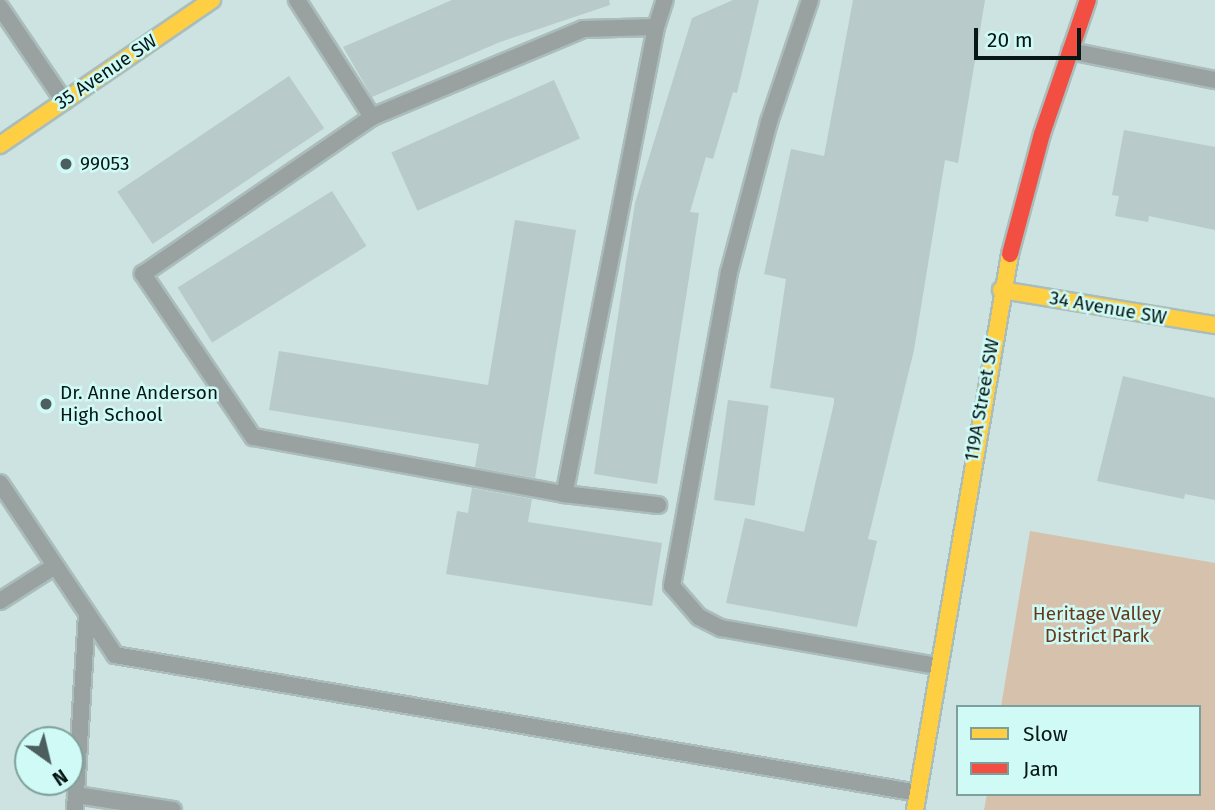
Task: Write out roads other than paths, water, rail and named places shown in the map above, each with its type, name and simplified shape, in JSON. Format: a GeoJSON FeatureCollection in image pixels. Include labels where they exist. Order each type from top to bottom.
{"type":"FeatureCollection","features":[{"type":"Feature","properties":{"kind":"street","name":"35 Avenue SW"},"geometry":{"type":"LineString","coordinates":[[0,145],[212,0]]}},
{"type":"Feature","properties":{"kind":"street","name":"119A Street SW"},"geometry":{"type":"LineString","coordinates":[[915,810],[1001,289],[1042,134],[1088,0]]}},
{"type":"Feature","properties":{"kind":"street","name":"34 Avenue SW"},"geometry":{"type":"LineString","coordinates":[[1001,289],[1215,326]]}},
{"type":"Feature","properties":{"kind":"lane"},"geometry":{"type":"LineString","coordinates":[[298,0],[372,117]]}},
{"type":"Feature","properties":{"kind":"lane"},"geometry":{"type":"LineString","coordinates":[[564,494],[656,27],[666,0]]}},
{"type":"Feature","properties":{"kind":"lane"},"geometry":{"type":"LineString","coordinates":[[810,0],[769,122],[729,272],[672,586],[699,617],[721,628],[937,666]]}},
{"type":"Feature","properties":{"kind":"lane"},"geometry":{"type":"LineString","coordinates":[[0,7],[64,101]]}},
{"type":"Feature","properties":{"kind":"lane"},"geometry":{"type":"LineString","coordinates":[[656,27],[583,29],[372,117],[143,274],[253,437],[564,494],[658,505]]}},
{"type":"Feature","properties":{"kind":"lane"},"geometry":{"type":"LineString","coordinates":[[1070,51],[1215,80]]}},
{"type":"Feature","properties":{"kind":"lane"},"geometry":{"type":"LineString","coordinates":[[0,483],[115,655],[918,793]]}},
{"type":"Feature","properties":{"kind":"lane"},"geometry":{"type":"LineString","coordinates":[[0,601],[55,566]]}},
{"type":"Feature","properties":{"kind":"lane"},"geometry":{"type":"LineString","coordinates":[[87,614],[75,803],[173,810]]}},
{"type":"Feature","properties":{"kind":"place","name":"99053"},"geometry":{"type":"Point","coordinates":[66,164]}},
{"type":"Feature","properties":{"kind":"place","name":"Dr. Anne Anderson High School"},"geometry":{"type":"Point","coordinates":[46,404]}},
{"type":"Feature","properties":{"kind":"park label","name":"Heritage Valley District Park"},"geometry":{"type":"Point","coordinates":[1097,625]}}]}
